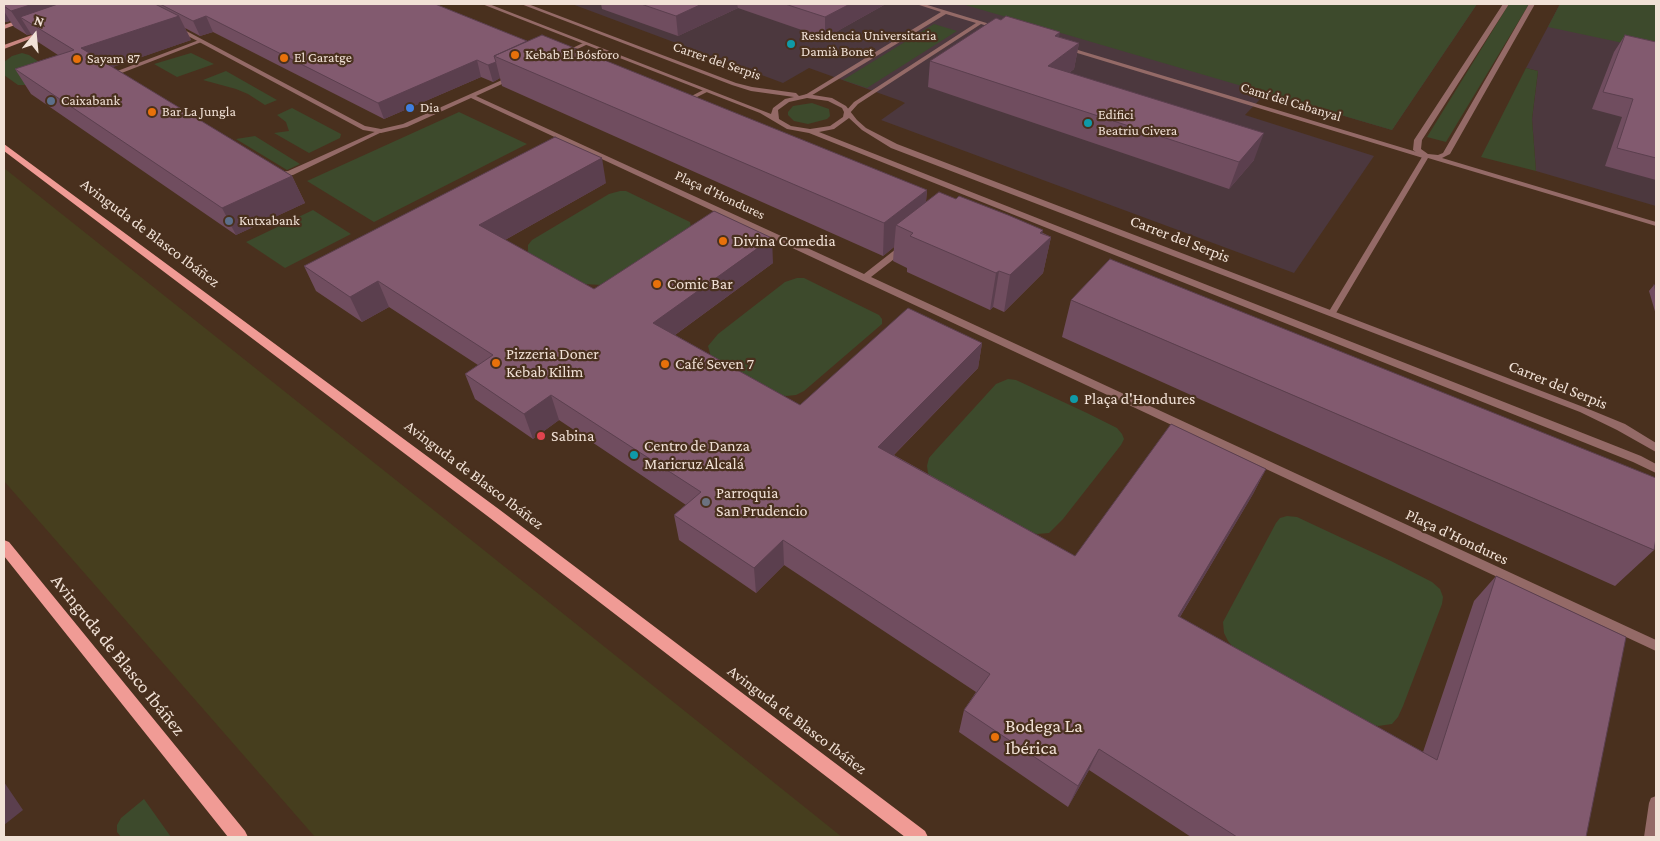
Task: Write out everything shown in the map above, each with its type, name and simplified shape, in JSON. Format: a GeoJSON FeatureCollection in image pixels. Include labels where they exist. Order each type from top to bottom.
{"type":"FeatureCollection","features":[{"type":"Feature","properties":{"kind":"main road"},"geometry":{"type":"LineString","coordinates":[[4,27],[30,18]]}},
{"type":"Feature","properties":{"kind":"main road"},"geometry":{"type":"LineString","coordinates":[[4,47],[55,29]]}},
{"type":"Feature","properties":{"kind":"main road","name":"Avinguda de Blasco Ibáñez"},"geometry":{"type":"LineString","coordinates":[[4,147],[495,514],[919,837]]}},
{"type":"Feature","properties":{"kind":"main road","name":"Avinguda de Blasco Ibáñez"},"geometry":{"type":"LineString","coordinates":[[4,546],[238,837]]}},
{"type":"Feature","properties":{"kind":"street","name":"Carrer del Serpis"},"geometry":{"type":"LineString","coordinates":[[485,4],[704,90],[776,120],[789,128],[810,132]]}},
{"type":"Feature","properties":{"kind":"street","name":"Carrer del Serpis"},"geometry":{"type":"LineString","coordinates":[[524,4],[734,84],[764,92],[830,98],[838,102],[864,129],[894,146],[1584,410],[1621,426],[1656,448]]}},
{"type":"Feature","properties":{"kind":"street"},"geometry":{"type":"LineString","coordinates":[[919,4],[1007,30]]}},
{"type":"Feature","properties":{"kind":"street"},"geometry":{"type":"LineString","coordinates":[[1506,4],[1418,140],[1417,150],[1426,156],[1439,157],[1446,154],[1532,4]]}},
{"type":"Feature","properties":{"kind":"street"},"geometry":{"type":"LineString","coordinates":[[776,120],[774,114],[780,104],[794,98],[807,96],[945,12]]}},
{"type":"Feature","properties":{"kind":"street"},"geometry":{"type":"LineString","coordinates":[[810,132],[832,128],[841,124],[846,118],[847,112],[856,103],[981,22]]}},
{"type":"Feature","properties":{"kind":"street"},"geometry":{"type":"LineString","coordinates":[[168,23],[363,128],[381,131],[405,126],[520,74]]}},
{"type":"Feature","properties":{"kind":"street"},"geometry":{"type":"LineString","coordinates":[[125,80],[115,73],[201,41]]}},
{"type":"Feature","properties":{"kind":"street"},"geometry":{"type":"LineString","coordinates":[[555,58],[585,44]]}},
{"type":"Feature","properties":{"kind":"street","name":"Camí del Cabanyal"},"geometry":{"type":"LineString","coordinates":[[1056,45],[1656,224]]}},
{"type":"Feature","properties":{"kind":"street"},"geometry":{"type":"LineString","coordinates":[[686,104],[704,90]]}},
{"type":"Feature","properties":{"kind":"street","name":"Plaça d'Hondures"},"geometry":{"type":"LineString","coordinates":[[471,96],[559,140],[865,278],[1656,646]]}},
{"type":"Feature","properties":{"kind":"street"},"geometry":{"type":"LineString","coordinates":[[264,164],[281,174],[290,173],[381,131]]}},
{"type":"Feature","properties":{"kind":"street"},"geometry":{"type":"LineString","coordinates":[[810,132],[965,197],[1637,459],[1656,470]]}},
{"type":"Feature","properties":{"kind":"street"},"geometry":{"type":"LineString","coordinates":[[1332,313],[1426,156]]}},
{"type":"Feature","properties":{"kind":"street"},"geometry":{"type":"LineString","coordinates":[[865,278],[914,238]]}},
{"type":"Feature","properties":{"kind":"street"},"geometry":{"type":"LineString","coordinates":[[1652,837],[1656,804]]}},
{"type":"Feature","properties":{"kind":"shaded area"},"geometry":{"type":"Polygon","coordinates":[[[572,4],[1477,4],[1392,130],[1266,93],[1245,115],[1374,156],[1294,273],[881,120],[905,103],[901,101],[809,68],[783,83],[572,4]]]}},
{"type":"Feature","properties":{"kind":"shaded area"},"geometry":{"type":"Polygon","coordinates":[[[1560,4],[1656,4],[1656,206],[1536,171],[1532,119],[1538,71],[1526,68],[1560,4]]]}},
{"type":"Feature","properties":{"kind":"green space"},"geometry":{"type":"Polygon","coordinates":[[[962,4],[1477,4],[1392,130],[962,4]]]}},
{"type":"Feature","properties":{"kind":"green space"},"geometry":{"type":"Polygon","coordinates":[[[1509,4],[1529,4],[1446,142],[1427,137],[1509,4]]]}},
{"type":"Feature","properties":{"kind":"green space"},"geometry":{"type":"Polygon","coordinates":[[[1560,4],[1656,4],[1656,50],[1548,27],[1560,4]]]}},
{"type":"Feature","properties":{"kind":"green space"},"geometry":{"type":"Polygon","coordinates":[[[934,24],[957,31],[867,88],[843,80],[934,24]]]}},
{"type":"Feature","properties":{"kind":"green space"},"geometry":{"type":"Polygon","coordinates":[[[22,53],[29,55],[56,74],[36,85],[18,85],[4,75],[4,62],[12,56],[22,53]]]}},
{"type":"Feature","properties":{"kind":"green space"},"geometry":{"type":"Polygon","coordinates":[[[191,53],[214,64],[177,77],[154,64],[191,53]]]}},
{"type":"Feature","properties":{"kind":"green space"},"geometry":{"type":"Polygon","coordinates":[[[1526,68],[1538,71],[1532,119],[1536,171],[1481,157],[1526,68]]]}},
{"type":"Feature","properties":{"kind":"green space"},"geometry":{"type":"Polygon","coordinates":[[[226,71],[277,100],[265,105],[236,89],[203,80],[226,71]]]}},
{"type":"Feature","properties":{"kind":"green space"},"geometry":{"type":"Polygon","coordinates":[[[812,103],[829,109],[830,116],[827,119],[808,124],[794,121],[788,115],[793,106],[812,103]]]}},
{"type":"Feature","properties":{"kind":"green space"},"geometry":{"type":"Polygon","coordinates":[[[292,108],[341,134],[340,138],[309,153],[274,133],[289,131],[286,122],[277,115],[292,108]]]}},
{"type":"Feature","properties":{"kind":"green space"},"geometry":{"type":"Polygon","coordinates":[[[459,112],[527,144],[374,222],[307,181],[459,112]]]}},
{"type":"Feature","properties":{"kind":"green space"},"geometry":{"type":"Polygon","coordinates":[[[255,136],[300,164],[287,170],[236,139],[255,136]]]}},
{"type":"Feature","properties":{"kind":"green space"},"geometry":{"type":"Polygon","coordinates":[[[626,191],[690,222],[691,228],[601,285],[584,284],[528,253],[528,245],[532,240],[609,194],[626,191]]]}},
{"type":"Feature","properties":{"kind":"green space"},"geometry":{"type":"Polygon","coordinates":[[[313,210],[351,234],[285,268],[246,242],[313,210]]]}},
{"type":"Feature","properties":{"kind":"green space"},"geometry":{"type":"Polygon","coordinates":[[[804,278],[879,315],[882,319],[882,324],[804,391],[796,395],[777,395],[711,357],[708,346],[718,334],[785,282],[804,278]]]}},
{"type":"Feature","properties":{"kind":"green space"},"geometry":{"type":"Polygon","coordinates":[[[1008,379],[1016,380],[1117,428],[1124,439],[1063,519],[1049,533],[1037,534],[1026,531],[933,480],[928,473],[929,458],[996,384],[1008,379]]]}},
{"type":"Feature","properties":{"kind":"green space"},"geometry":{"type":"Polygon","coordinates":[[[1287,516],[1297,517],[1391,561],[1432,582],[1440,589],[1443,597],[1442,604],[1403,706],[1392,724],[1378,726],[1364,723],[1237,652],[1228,641],[1224,633],[1223,622],[1276,523],[1280,518],[1287,516]]]}},
{"type":"Feature","properties":{"kind":"green space"},"geometry":{"type":"Polygon","coordinates":[[[144,799],[171,837],[121,837],[117,832],[117,825],[121,818],[144,799]]]}},
{"type":"Feature","properties":{"kind":"sand"},"geometry":{"type":"Polygon","coordinates":[[[4,168],[842,837],[315,837],[4,481],[4,168]]]}},
{"type":"Feature","properties":{"kind":"building"},"geometry":{"type":"Polygon","coordinates":[[[4,4],[33,4],[11,11],[4,4]]]}},
{"type":"Feature","properties":{"kind":"building"},"geometry":{"type":"Polygon","coordinates":[[[58,4],[155,4],[179,16],[81,48],[292,176],[222,208],[15,69],[74,50],[20,17],[58,4]]]}},
{"type":"Feature","properties":{"kind":"building"},"geometry":{"type":"Polygon","coordinates":[[[160,4],[435,4],[527,41],[494,56],[496,62],[488,65],[477,60],[378,103],[206,16],[193,21],[160,4]]]}},
{"type":"Feature","properties":{"kind":"building"},"geometry":{"type":"Polygon","coordinates":[[[641,4],[702,4],[676,16],[641,4]]]}},
{"type":"Feature","properties":{"kind":"building"},"geometry":{"type":"Polygon","coordinates":[[[785,4],[850,4],[825,17],[785,4]]]}},
{"type":"Feature","properties":{"kind":"building"},"geometry":{"type":"Polygon","coordinates":[[[1006,16],[1060,32],[1055,36],[1079,43],[1048,66],[1264,133],[1239,162],[930,61],[996,18],[1001,20],[1006,16]]]}},
{"type":"Feature","properties":{"kind":"building"},"geometry":{"type":"Polygon","coordinates":[[[542,35],[927,190],[884,223],[494,56],[542,35]]]}},
{"type":"Feature","properties":{"kind":"building"},"geometry":{"type":"Polygon","coordinates":[[[1625,35],[1656,42],[1656,158],[1617,148],[1633,99],[1603,92],[1625,35]]]}},
{"type":"Feature","properties":{"kind":"building"},"geometry":{"type":"Polygon","coordinates":[[[555,137],[602,158],[479,225],[594,289],[714,211],[772,238],[653,323],[800,405],[908,308],[982,343],[878,447],[1075,556],[1171,424],[1266,469],[1178,616],[1437,760],[1496,576],[1626,637],[1586,837],[1237,837],[1099,749],[1078,786],[964,710],[990,674],[783,540],[754,568],[674,515],[701,492],[551,395],[524,414],[465,374],[493,355],[378,281],[350,297],[304,266],[555,137]]]}},
{"type":"Feature","properties":{"kind":"building"},"geometry":{"type":"Polygon","coordinates":[[[939,192],[956,199],[959,196],[1008,215],[1043,230],[1040,233],[1051,237],[1010,275],[999,271],[996,273],[910,236],[913,233],[896,225],[939,192]]]}},
{"type":"Feature","properties":{"kind":"building"},"geometry":{"type":"Polygon","coordinates":[[[1110,259],[1656,478],[1656,538],[1654,550],[1071,300],[1110,259]]]}},
{"type":"Feature","properties":{"kind":"place","name":"Residencia Universitaria Damià Bonet"},"geometry":{"type":"Point","coordinates":[791,44]}},
{"type":"Feature","properties":{"kind":"place","name":"Kebab El Bósforo"},"geometry":{"type":"Point","coordinates":[515,55]}},
{"type":"Feature","properties":{"kind":"place","name":"El Garatge"},"geometry":{"type":"Point","coordinates":[284,58]}},
{"type":"Feature","properties":{"kind":"place","name":"Sayam 87"},"geometry":{"type":"Point","coordinates":[77,59]}},
{"type":"Feature","properties":{"kind":"place","name":"Caixabank"},"geometry":{"type":"Point","coordinates":[51,101]}},
{"type":"Feature","properties":{"kind":"place","name":"Dia"},"geometry":{"type":"Point","coordinates":[410,108]}},
{"type":"Feature","properties":{"kind":"place","name":"Bar La Jungla"},"geometry":{"type":"Point","coordinates":[152,112]}},
{"type":"Feature","properties":{"kind":"place","name":"Edifici Beatriu Civera"},"geometry":{"type":"Point","coordinates":[1088,123]}},
{"type":"Feature","properties":{"kind":"place","name":"Kutxabank"},"geometry":{"type":"Point","coordinates":[229,221]}},
{"type":"Feature","properties":{"kind":"place","name":"Divina Comedia"},"geometry":{"type":"Point","coordinates":[723,241]}},
{"type":"Feature","properties":{"kind":"place","name":"Comic Bar"},"geometry":{"type":"Point","coordinates":[657,284]}},
{"type":"Feature","properties":{"kind":"place","name":"Pizzeria Doner Kebab Kilim"},"geometry":{"type":"Point","coordinates":[496,363]}},
{"type":"Feature","properties":{"kind":"place","name":"Café Seven 7"},"geometry":{"type":"Point","coordinates":[665,364]}},
{"type":"Feature","properties":{"kind":"place","name":"Plaça d'Hondures"},"geometry":{"type":"Point","coordinates":[1074,399]}},
{"type":"Feature","properties":{"kind":"place","name":"Sabina"},"geometry":{"type":"Point","coordinates":[541,436]}},
{"type":"Feature","properties":{"kind":"place","name":"Centro de Danza Maricruz Alcalá"},"geometry":{"type":"Point","coordinates":[634,455]}},
{"type":"Feature","properties":{"kind":"place","name":"Parroquia San Prudencio"},"geometry":{"type":"Point","coordinates":[706,502]}},
{"type":"Feature","properties":{"kind":"place","name":"Bodega La Ibérica"},"geometry":{"type":"Point","coordinates":[995,737]}}]}
